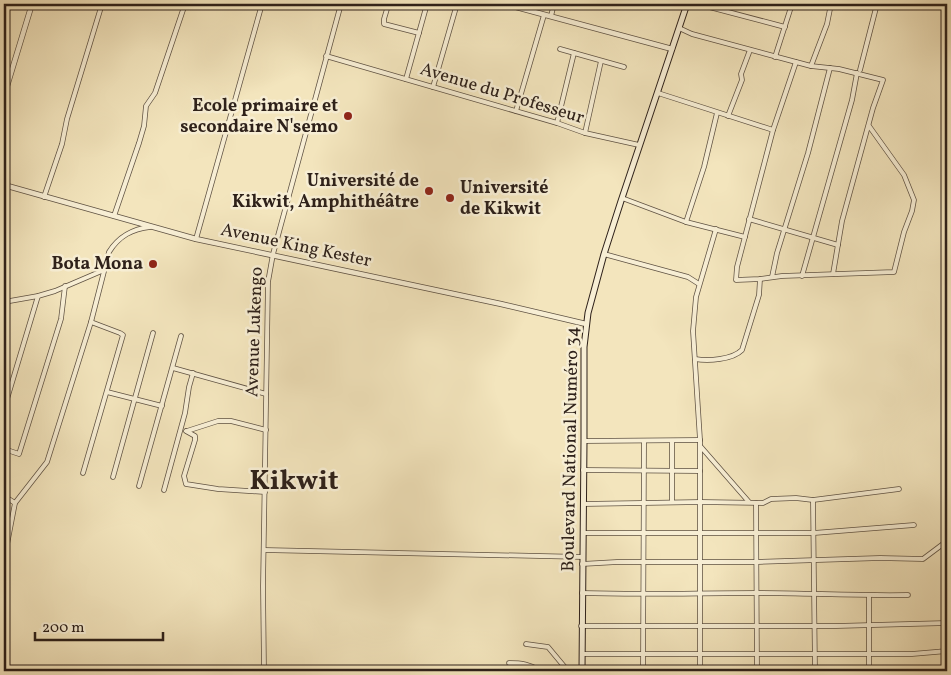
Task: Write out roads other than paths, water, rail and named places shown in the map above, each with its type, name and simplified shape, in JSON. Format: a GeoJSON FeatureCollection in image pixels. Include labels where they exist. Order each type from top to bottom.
{"type":"FeatureCollection","features":[{"type":"Feature","properties":{"kind":"main road","name":"Boulevard National Numéro 34"},"geometry":{"type":"LineString","coordinates":[[582,671],[584,357],[586,324],[604,254],[687,4]]}},
{"type":"Feature","properties":{"kind":"street"},"geometry":{"type":"LineString","coordinates":[[4,96],[32,4]]}},
{"type":"Feature","properties":{"kind":"street"},"geometry":{"type":"LineString","coordinates":[[44,197],[62,144],[67,119],[102,4]]}},
{"type":"Feature","properties":{"kind":"street"},"geometry":{"type":"LineString","coordinates":[[114,216],[144,126],[146,106],[155,93],[185,4]]}},
{"type":"Feature","properties":{"kind":"street"},"geometry":{"type":"LineString","coordinates":[[196,239],[262,4]]}},
{"type":"Feature","properties":{"kind":"street","name":"Avenue Lukengo"},"geometry":{"type":"LineString","coordinates":[[264,671],[267,299],[273,254],[340,4]]}},
{"type":"Feature","properties":{"kind":"street"},"geometry":{"type":"LineString","coordinates":[[406,79],[427,4]]}},
{"type":"Feature","properties":{"kind":"street"},"geometry":{"type":"LineString","coordinates":[[433,87],[457,4]]}},
{"type":"Feature","properties":{"kind":"street"},"geometry":{"type":"LineString","coordinates":[[505,4],[520,6],[544,15],[672,49]]}},
{"type":"Feature","properties":{"kind":"street"},"geometry":{"type":"LineString","coordinates":[[550,16],[554,4]]}},
{"type":"Feature","properties":{"kind":"street"},"geometry":{"type":"LineString","coordinates":[[698,4],[785,27]]}},
{"type":"Feature","properties":{"kind":"street"},"geometry":{"type":"LineString","coordinates":[[775,57],[792,4]]}},
{"type":"Feature","properties":{"kind":"street"},"geometry":{"type":"LineString","coordinates":[[811,66],[827,24],[831,4]]}},
{"type":"Feature","properties":{"kind":"street"},"geometry":{"type":"LineString","coordinates":[[802,276],[877,4]]}},
{"type":"Feature","properties":{"kind":"street"},"geometry":{"type":"LineString","coordinates":[[386,9],[384,24],[419,33]]}},
{"type":"Feature","properties":{"kind":"street"},"geometry":{"type":"LineString","coordinates":[[516,111],[544,15]]}},
{"type":"Feature","properties":{"kind":"street"},"geometry":{"type":"LineString","coordinates":[[679,28],[692,34],[775,57],[811,66],[858,71],[883,80],[873,108],[842,221],[833,274]]}},
{"type":"Feature","properties":{"kind":"street"},"geometry":{"type":"LineString","coordinates":[[560,49],[624,67]]}},
{"type":"Feature","properties":{"kind":"street"},"geometry":{"type":"LineString","coordinates":[[728,116],[742,80],[741,74],[750,50]]}},
{"type":"Feature","properties":{"kind":"street"},"geometry":{"type":"LineString","coordinates":[[557,123],[574,53]]}},
{"type":"Feature","properties":{"kind":"street","name":"Avenue du Professeur"},"geometry":{"type":"LineString","coordinates":[[326,56],[359,64],[585,133],[640,145]]}},
{"type":"Feature","properties":{"kind":"street"},"geometry":{"type":"LineString","coordinates":[[585,133],[601,61]]}},
{"type":"Feature","properties":{"kind":"street"},"geometry":{"type":"LineString","coordinates":[[796,62],[773,130],[737,267],[736,280],[894,272],[914,200],[904,175],[869,126]]}},
{"type":"Feature","properties":{"kind":"street"},"geometry":{"type":"LineString","coordinates":[[772,277],[777,253],[808,152],[830,68]]}},
{"type":"Feature","properties":{"kind":"street"},"geometry":{"type":"LineString","coordinates":[[658,93],[773,130]]}},
{"type":"Feature","properties":{"kind":"street"},"geometry":{"type":"LineString","coordinates":[[686,222],[704,167],[717,113]]}},
{"type":"Feature","properties":{"kind":"street","name":"Avenue King Kester"},"geometry":{"type":"LineString","coordinates":[[4,185],[196,239],[273,254],[586,324]]}},
{"type":"Feature","properties":{"kind":"street"},"geometry":{"type":"LineString","coordinates":[[622,198],[686,222],[745,238]]}},
{"type":"Feature","properties":{"kind":"street"},"geometry":{"type":"LineString","coordinates":[[749,219],[838,245]]}},
{"type":"Feature","properties":{"kind":"street"},"geometry":{"type":"LineString","coordinates":[[4,560],[15,503],[47,462],[91,322],[109,252],[121,238],[138,229],[153,227]]}},
{"type":"Feature","properties":{"kind":"street"},"geometry":{"type":"LineString","coordinates":[[700,671],[700,440],[693,331],[696,297],[716,229]]}},
{"type":"Feature","properties":{"kind":"street"},"geometry":{"type":"LineString","coordinates":[[604,254],[688,277],[699,284]]}},
{"type":"Feature","properties":{"kind":"street"},"geometry":{"type":"LineString","coordinates":[[4,302],[55,291],[104,270]]}},
{"type":"Feature","properties":{"kind":"street"},"geometry":{"type":"LineString","coordinates":[[695,359],[712,360],[733,356],[742,350],[760,295],[760,279]]}},
{"type":"Feature","properties":{"kind":"street"},"geometry":{"type":"LineString","coordinates":[[4,449],[19,454],[61,319],[65,286]]}},
{"type":"Feature","properties":{"kind":"street"},"geometry":{"type":"LineString","coordinates":[[4,409],[38,296]]}},
{"type":"Feature","properties":{"kind":"street"},"geometry":{"type":"LineString","coordinates":[[84,473],[123,335],[91,322]]}},
{"type":"Feature","properties":{"kind":"street"},"geometry":{"type":"LineString","coordinates":[[113,477],[153,333]]}},
{"type":"Feature","properties":{"kind":"street"},"geometry":{"type":"LineString","coordinates":[[139,486],[181,336]]}},
{"type":"Feature","properties":{"kind":"street"},"geometry":{"type":"LineString","coordinates":[[173,368],[266,394]]}},
{"type":"Feature","properties":{"kind":"street"},"geometry":{"type":"LineString","coordinates":[[164,490],[180,433],[193,373]]}},
{"type":"Feature","properties":{"kind":"street"},"geometry":{"type":"LineString","coordinates":[[107,392],[162,406]]}},
{"type":"Feature","properties":{"kind":"street"},"geometry":{"type":"LineString","coordinates":[[180,433],[218,421],[231,421],[266,430]]}},
{"type":"Feature","properties":{"kind":"street"},"geometry":{"type":"LineString","coordinates":[[186,431],[195,436],[184,476],[186,484],[189,486],[218,489],[265,492]]}},
{"type":"Feature","properties":{"kind":"street"},"geometry":{"type":"LineString","coordinates":[[584,441],[700,440]]}},
{"type":"Feature","properties":{"kind":"street"},"geometry":{"type":"LineString","coordinates":[[643,671],[642,470],[644,441]]}},
{"type":"Feature","properties":{"kind":"street"},"geometry":{"type":"LineString","coordinates":[[672,441],[672,502]]}},
{"type":"Feature","properties":{"kind":"street"},"geometry":{"type":"LineString","coordinates":[[700,446],[749,502]]}},
{"type":"Feature","properties":{"kind":"street"},"geometry":{"type":"LineString","coordinates":[[583,470],[700,471]]}},
{"type":"Feature","properties":{"kind":"street"},"geometry":{"type":"LineString","coordinates":[[583,504],[756,503],[796,498],[813,500],[898,489]]}},
{"type":"Feature","properties":{"kind":"street"},"geometry":{"type":"LineString","coordinates":[[4,496],[15,503]]}},
{"type":"Feature","properties":{"kind":"street"},"geometry":{"type":"LineString","coordinates":[[813,500],[815,671]]}},
{"type":"Feature","properties":{"kind":"street"},"geometry":{"type":"LineString","coordinates":[[756,503],[758,562],[757,671]]}},
{"type":"Feature","properties":{"kind":"street"},"geometry":{"type":"LineString","coordinates":[[583,533],[814,533],[914,525]]}},
{"type":"Feature","properties":{"kind":"street"},"geometry":{"type":"LineString","coordinates":[[582,564],[814,561],[880,558],[923,559],[947,541]]}},
{"type":"Feature","properties":{"kind":"street"},"geometry":{"type":"LineString","coordinates":[[264,550],[582,557]]}},
{"type":"Feature","properties":{"kind":"street"},"geometry":{"type":"LineString","coordinates":[[582,593],[643,595],[757,593],[869,596],[908,595]]}},
{"type":"Feature","properties":{"kind":"street"},"geometry":{"type":"LineString","coordinates":[[869,596],[870,671]]}},
{"type":"Feature","properties":{"kind":"street"},"geometry":{"type":"LineString","coordinates":[[581,626],[868,626],[947,624]]}},
{"type":"Feature","properties":{"kind":"street"},"geometry":{"type":"LineString","coordinates":[[526,644],[548,647],[568,671]]}},
{"type":"Feature","properties":{"kind":"street"},"geometry":{"type":"LineString","coordinates":[[582,654],[815,655],[912,654],[947,651]]}},
{"type":"Feature","properties":{"kind":"street"},"geometry":{"type":"LineString","coordinates":[[509,663],[529,665],[541,671]]}},
{"type":"Feature","properties":{"kind":"place","name":"Ecole primaire et secondaire N'semo"},"geometry":{"type":"Point","coordinates":[348,116]}},
{"type":"Feature","properties":{"kind":"place","name":"Université de Kikwit, Amphithéâtre"},"geometry":{"type":"Point","coordinates":[429,191]}},
{"type":"Feature","properties":{"kind":"place","name":"Université de Kikwit"},"geometry":{"type":"Point","coordinates":[450,198]}},
{"type":"Feature","properties":{"kind":"place","name":"Bota Mona"},"geometry":{"type":"Point","coordinates":[153,264]}},
{"type":"Feature","properties":{"kind":"district","name":"Kikwit"},"geometry":{"type":"Point","coordinates":[294,481]}}]}
